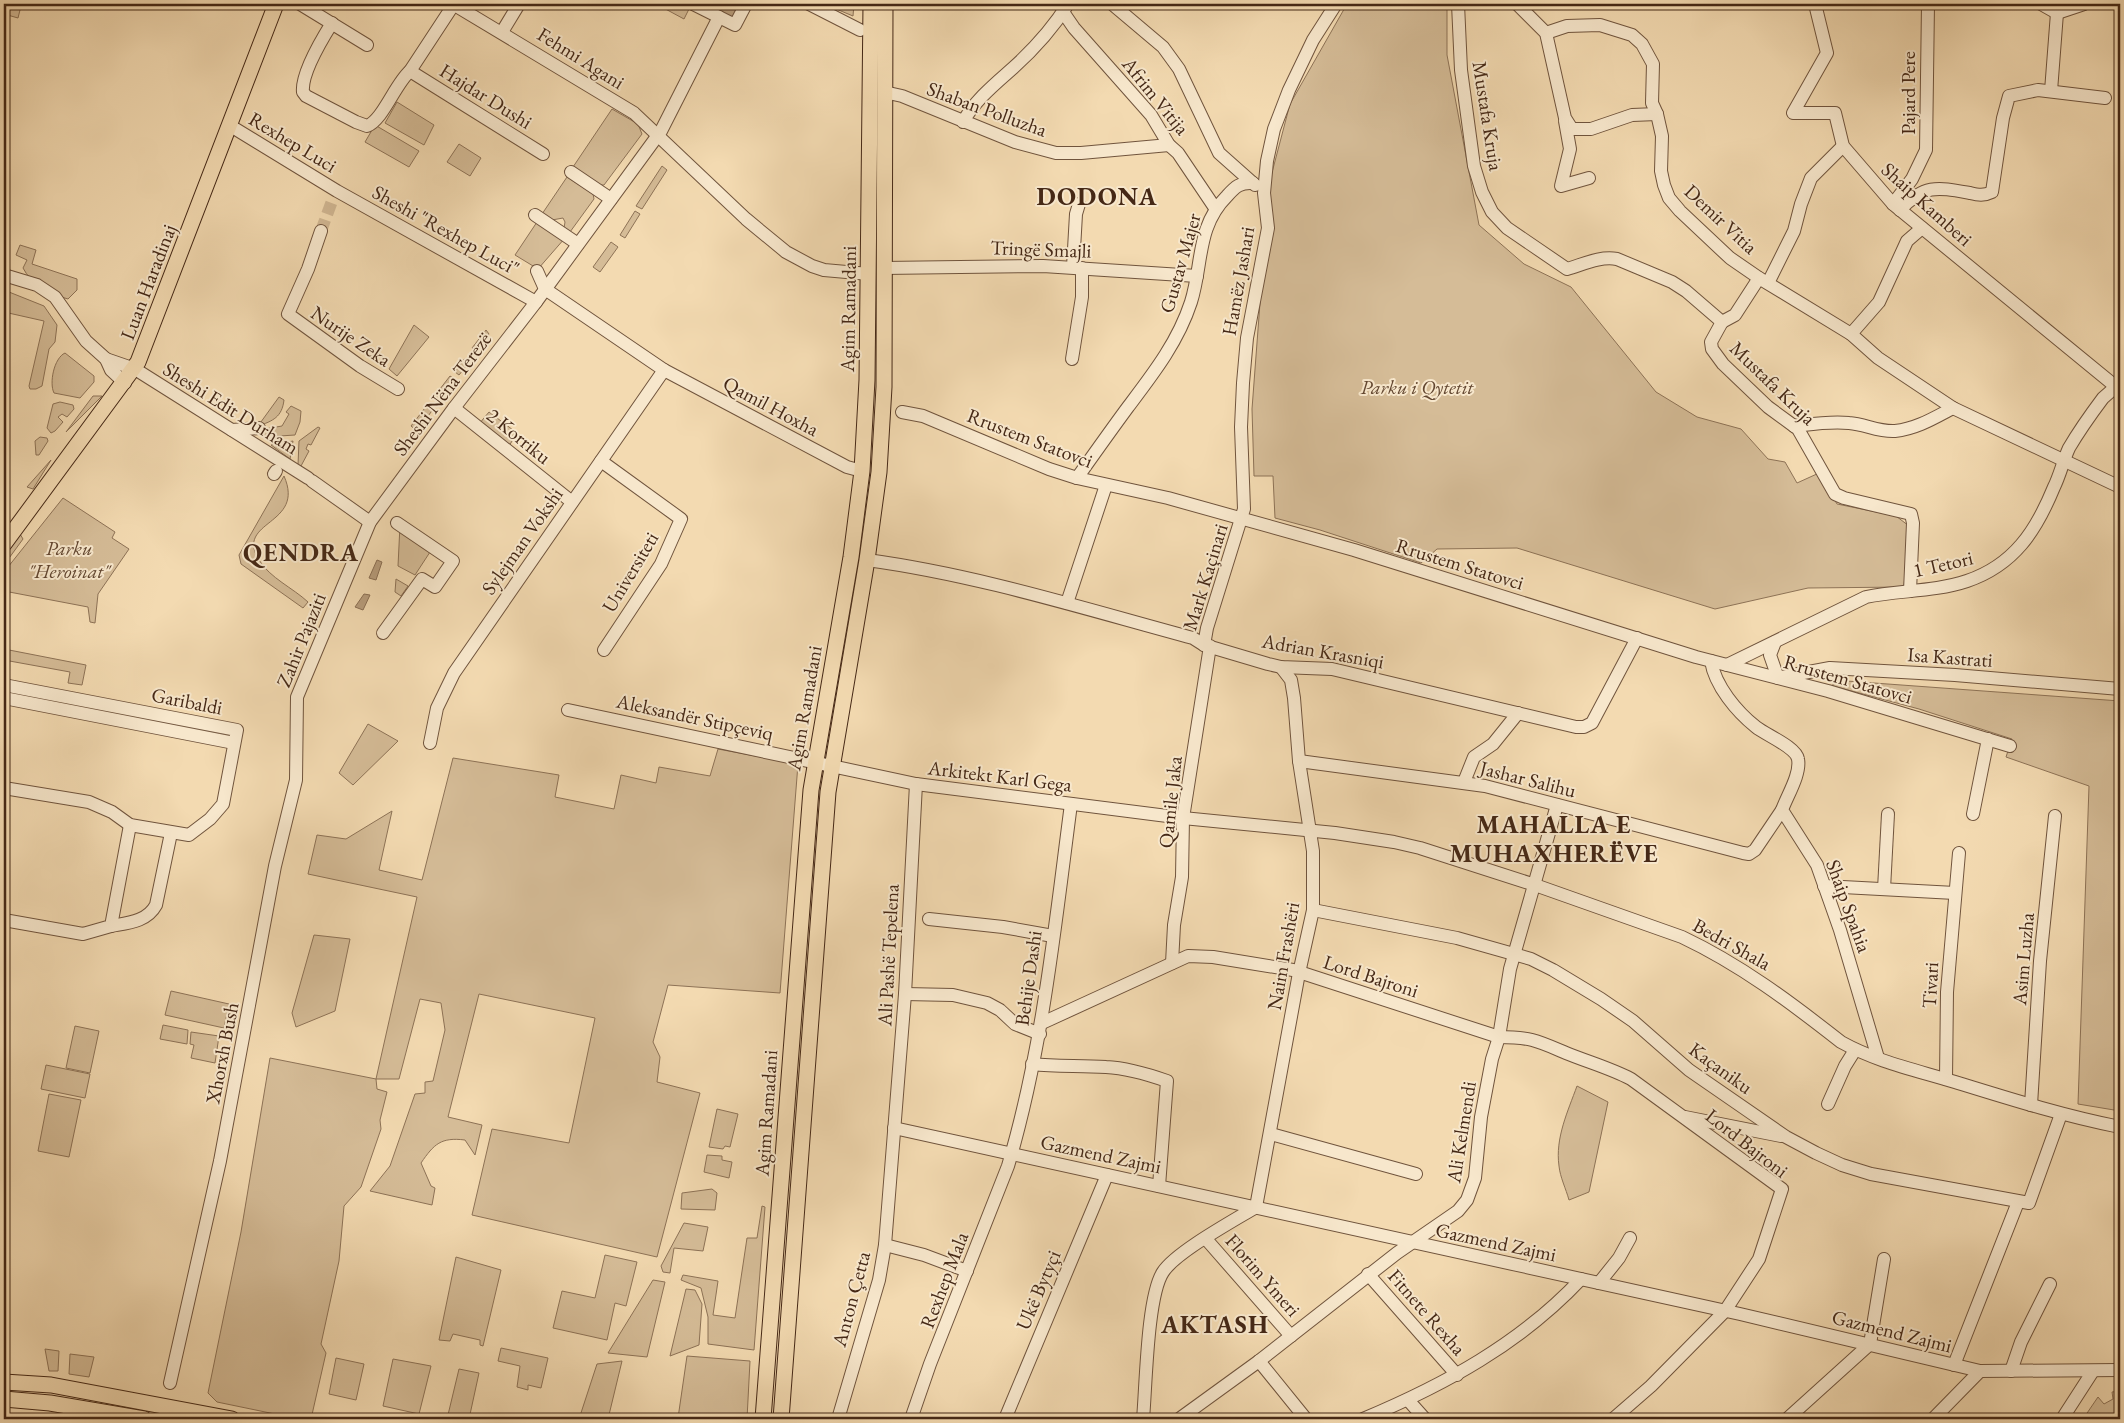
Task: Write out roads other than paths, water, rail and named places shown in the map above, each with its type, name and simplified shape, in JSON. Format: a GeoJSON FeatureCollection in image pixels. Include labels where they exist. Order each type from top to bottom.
{"type":"FeatureCollection","features":[{"type":"Feature","properties":{"kind":"main road","name":"Luan Haradinaj"},"geometry":{"type":"LineString","coordinates":[[4,544],[135,369],[276,4]]}},
{"type":"Feature","properties":{"kind":"main road","name":"Agim Ramadani"},"geometry":{"type":"LineString","coordinates":[[764,1419],[814,763],[851,557],[862,471],[869,274],[871,4]]}},
{"type":"Feature","properties":{"kind":"main road","name":"Agim Ramadani"},"geometry":{"type":"LineString","coordinates":[[781,1419],[831,767],[876,501],[883,410],[886,4]]}},
{"type":"Feature","properties":{"kind":"main road"},"geometry":{"type":"LineString","coordinates":[[4,1382],[51,1385],[162,1412],[232,1419]]}},
{"type":"Feature","properties":{"kind":"main road"},"geometry":{"type":"LineString","coordinates":[[4,1399],[50,1403],[144,1419]]}},
{"type":"Feature","properties":{"kind":"street"},"geometry":{"type":"LineString","coordinates":[[300,4],[366,46]]}},
{"type":"Feature","properties":{"kind":"street","name":"Hajdar Dushi"},"geometry":{"type":"LineString","coordinates":[[332,23],[322,40],[304,82],[303,92],[306,96],[367,126],[376,120],[396,86],[410,71],[453,4]]}},
{"type":"Feature","properties":{"kind":"street","name":"Fehmi Agani"},"geometry":{"type":"LineString","coordinates":[[453,4],[634,113],[657,136]]}},
{"type":"Feature","properties":{"kind":"street"},"geometry":{"type":"LineString","coordinates":[[502,32],[519,4]]}},
{"type":"Feature","properties":{"kind":"street"},"geometry":{"type":"LineString","coordinates":[[700,5],[735,25],[746,4]]}},
{"type":"Feature","properties":{"kind":"street"},"geometry":{"type":"LineString","coordinates":[[809,4],[860,30]]}},
{"type":"Feature","properties":{"kind":"street"},"geometry":{"type":"LineString","coordinates":[[1112,4],[1163,47],[1179,68],[1219,152],[1264,193]]}},
{"type":"Feature","properties":{"kind":"street","name":"Hamëz Jashari"},"geometry":{"type":"LineString","coordinates":[[1242,520],[1245,489],[1241,427],[1243,384],[1247,338],[1268,228],[1264,193],[1267,161],[1280,111],[1313,40],[1336,4]]}},
{"type":"Feature","properties":{"kind":"street","name":"Mustafa Kruja"},"geometry":{"type":"LineString","coordinates":[[1458,4],[1461,27],[1460,62],[1474,166],[1482,192],[1492,212],[1507,228],[1567,269],[1598,260],[1617,259],[1672,282],[1686,291],[1722,322],[1711,342],[1712,349],[1723,364],[1749,389],[1798,429],[1830,485],[1839,497],[1910,514],[1913,522],[1910,591]]}},
{"type":"Feature","properties":{"kind":"street"},"geometry":{"type":"LineString","coordinates":[[1517,4],[1546,33],[1570,149],[1561,186],[1589,178]]}},
{"type":"Feature","properties":{"kind":"street","name":"Shaip Kamberi"},"geometry":{"type":"LineString","coordinates":[[1815,4],[1827,53],[1793,114],[1835,113],[1843,146],[1896,207],[2120,390]]}},
{"type":"Feature","properties":{"kind":"street","name":"Pajard Pere"},"geometry":{"type":"LineString","coordinates":[[1896,207],[1926,150],[1928,4]]}},
{"type":"Feature","properties":{"kind":"street"},"geometry":{"type":"LineString","coordinates":[[2041,4],[2056,14]]}},
{"type":"Feature","properties":{"kind":"street"},"geometry":{"type":"LineString","coordinates":[[2056,14],[2084,4]]}},
{"type":"Feature","properties":{"kind":"street"},"geometry":{"type":"LineString","coordinates":[[963,122],[970,110],[1048,33],[1066,8]]}},
{"type":"Feature","properties":{"kind":"street","name":"Afrim Vitija"},"geometry":{"type":"LineString","coordinates":[[1066,8],[1074,28],[1151,115],[1169,145],[1178,153],[1215,208]]}},
{"type":"Feature","properties":{"kind":"street"},"geometry":{"type":"LineString","coordinates":[[2051,91],[2056,14]]}},
{"type":"Feature","properties":{"kind":"street","name":"Sheshi Nëna Terezë"},"geometry":{"type":"LineString","coordinates":[[370,522],[454,408],[546,289],[657,136],[719,17]]}},
{"type":"Feature","properties":{"kind":"street","name":"Demir Vitia"},"geometry":{"type":"LineString","coordinates":[[1546,33],[1584,24],[1600,25],[1632,35],[1642,44],[1653,64],[1652,103],[1657,114],[1663,146],[1661,171],[1669,198],[1730,258],[1763,281],[1851,334],[1884,363],[1953,408],[2120,487]]}},
{"type":"Feature","properties":{"kind":"street","name":"Hajdar Dushi"},"geometry":{"type":"LineString","coordinates":[[410,71],[544,154]]}},
{"type":"Feature","properties":{"kind":"street"},"geometry":{"type":"LineString","coordinates":[[1896,207],[1931,188],[1942,188],[1982,196],[1992,192],[2009,96],[2051,91],[2105,98]]}},
{"type":"Feature","properties":{"kind":"street","name":"Shaban Polluzha"},"geometry":{"type":"LineString","coordinates":[[884,92],[902,96],[1015,142],[1056,153],[1081,153],[1169,145]]}},
{"type":"Feature","properties":{"kind":"street"},"geometry":{"type":"LineString","coordinates":[[1564,118],[1572,129],[1578,131],[1632,115],[1657,114]]}},
{"type":"Feature","properties":{"kind":"street","name":"Rexhep Luci"},"geometry":{"type":"LineString","coordinates":[[229,125],[335,196]]}},
{"type":"Feature","properties":{"kind":"street"},"geometry":{"type":"LineString","coordinates":[[657,136],[746,219],[786,252],[812,266],[824,270],[869,274]]}},
{"type":"Feature","properties":{"kind":"street"},"geometry":{"type":"LineString","coordinates":[[1763,281],[1794,231],[1801,204],[1811,178],[1843,146]]}},
{"type":"Feature","properties":{"kind":"street"},"geometry":{"type":"LineString","coordinates":[[571,172],[612,199]]}},
{"type":"Feature","properties":{"kind":"street","name":"Gustav Majer"},"geometry":{"type":"LineString","coordinates":[[1077,478],[1147,384],[1170,348],[1191,302],[1199,256],[1208,221],[1215,208],[1243,182],[1252,183]]}},
{"type":"Feature","properties":{"kind":"street","name":"Sheshi \"Rexhep Luci\""},"geometry":{"type":"LineString","coordinates":[[335,196],[536,302]]}},
{"type":"Feature","properties":{"kind":"street"},"geometry":{"type":"LineString","coordinates":[[1072,359],[1082,297],[1077,268],[1075,222],[1079,204]]}},
{"type":"Feature","properties":{"kind":"street"},"geometry":{"type":"LineString","coordinates":[[535,216],[578,244]]}},
{"type":"Feature","properties":{"kind":"street"},"geometry":{"type":"LineString","coordinates":[[1851,334],[1880,302],[1907,241],[1922,228]]}},
{"type":"Feature","properties":{"kind":"street","name":"Nurije Zeka"},"geometry":{"type":"LineString","coordinates":[[321,231],[308,269],[287,311],[289,316],[398,389]]}},
{"type":"Feature","properties":{"kind":"street","name":"Tringë Smajli"},"geometry":{"type":"LineString","coordinates":[[884,268],[965,266],[1077,268],[1197,276]]}},
{"type":"Feature","properties":{"kind":"street"},"geometry":{"type":"LineString","coordinates":[[537,271],[546,289]]}},
{"type":"Feature","properties":{"kind":"street"},"geometry":{"type":"LineString","coordinates":[[4,275],[37,286],[55,297],[86,341],[106,359],[111,370],[125,383]]}},
{"type":"Feature","properties":{"kind":"street","name":"Demir Vitia"},"geometry":{"type":"LineString","coordinates":[[1722,322],[1735,315],[1763,281]]}},
{"type":"Feature","properties":{"kind":"street","name":"Qamil Hoxha"},"geometry":{"type":"LineString","coordinates":[[546,289],[664,370],[848,468],[862,471]]}},
{"type":"Feature","properties":{"kind":"street","name":"Sheshi Edit Durham"},"geometry":{"type":"LineString","coordinates":[[106,359],[135,369],[249,441],[294,466],[310,480],[370,522]]}},
{"type":"Feature","properties":{"kind":"street","name":"Sylejman Vokshi"},"geometry":{"type":"LineString","coordinates":[[430,742],[437,708],[444,690],[664,370]]}},
{"type":"Feature","properties":{"kind":"street","name":"1 Tetori"},"geometry":{"type":"LineString","coordinates":[[1727,665],[1866,597],[1886,593],[1932,589],[1968,580],[1988,572],[2017,551],[2038,524],[2069,449],[2103,398],[2111,391],[2120,390]]}},
{"type":"Feature","properties":{"kind":"street","name":"2 Korriku"},"geometry":{"type":"LineString","coordinates":[[454,408],[572,502]]}},
{"type":"Feature","properties":{"kind":"street"},"geometry":{"type":"LineString","coordinates":[[1794,426],[1837,422],[1851,423],[1877,431],[1895,431],[1912,428],[1953,408]]}},
{"type":"Feature","properties":{"kind":"street","name":"Rrustem Statovci"},"geometry":{"type":"LineString","coordinates":[[902,412],[924,416],[1049,470],[1106,485],[1168,498],[1354,550],[1711,661],[1778,678],[2010,746]]}},
{"type":"Feature","properties":{"kind":"street"},"geometry":{"type":"LineString","coordinates":[[232,430],[259,428]]}},
{"type":"Feature","properties":{"kind":"street"},"geometry":{"type":"LineString","coordinates":[[249,441],[267,442]]}},
{"type":"Feature","properties":{"kind":"street","name":"Universiteti"},"geometry":{"type":"LineString","coordinates":[[601,461],[681,519],[661,564],[604,650]]}},
{"type":"Feature","properties":{"kind":"street"},"geometry":{"type":"LineString","coordinates":[[1067,603],[1106,485]]}},
{"type":"Feature","properties":{"kind":"street","name":"Mark Kaçinari"},"geometry":{"type":"LineString","coordinates":[[1207,646],[1207,628],[1242,520]]}},
{"type":"Feature","properties":{"kind":"street","name":"Zahir Pajaziti"},"geometry":{"type":"LineString","coordinates":[[296,728],[296,697],[370,522]]}},
{"type":"Feature","properties":{"kind":"street"},"geometry":{"type":"LineString","coordinates":[[383,633],[422,579],[435,587],[452,561],[396,523]]}},
{"type":"Feature","properties":{"kind":"street","name":"Adrian Krasniqi"},"geometry":{"type":"LineString","coordinates":[[867,560],[1002,586],[1192,638],[1207,646],[1281,667],[1332,669],[1576,727],[1592,724],[1637,638]]}},
{"type":"Feature","properties":{"kind":"street"},"geometry":{"type":"LineString","coordinates":[[1775,642],[1770,656],[1778,678]]}},
{"type":"Feature","properties":{"kind":"street","name":"Qamile Jaka"},"geometry":{"type":"LineString","coordinates":[[1172,963],[1173,933],[1182,877],[1183,818],[1207,646]]}},
{"type":"Feature","properties":{"kind":"street"},"geometry":{"type":"LineString","coordinates":[[1711,661],[1718,681],[1743,716],[1758,729],[1793,750],[1798,756],[1799,766],[1782,810]]}},
{"type":"Feature","properties":{"kind":"street","name":"Naim Frashëri"},"geometry":{"type":"LineString","coordinates":[[1256,1207],[1271,1134],[1299,973],[1313,910],[1313,851],[1299,761],[1291,680],[1281,667]]}},
{"type":"Feature","properties":{"kind":"street","name":"Isa Kastrati"},"geometry":{"type":"LineString","coordinates":[[1778,678],[1830,668],[1955,675],[2120,689]]}},
{"type":"Feature","properties":{"kind":"street","name":"Garibaldi"},"geometry":{"type":"LineString","coordinates":[[4,685],[236,730],[234,743],[4,698]]}},
{"type":"Feature","properties":{"kind":"street","name":"Aleksandër Stipçeviq"},"geometry":{"type":"LineString","coordinates":[[568,710],[802,758],[814,763]]}},
{"type":"Feature","properties":{"kind":"street"},"geometry":{"type":"LineString","coordinates":[[1464,782],[1474,757],[1493,744],[1518,713]]}},
{"type":"Feature","properties":{"kind":"street","name":"Xhorxh Bush"},"geometry":{"type":"LineString","coordinates":[[170,1383],[222,1152],[275,866],[296,780],[296,728]]}},
{"type":"Feature","properties":{"kind":"street"},"geometry":{"type":"LineString","coordinates":[[1972,814],[1988,739]]}},
{"type":"Feature","properties":{"kind":"street"},"geometry":{"type":"LineString","coordinates":[[4,788],[89,802],[112,812],[130,825],[184,835],[195,832],[223,804],[234,743]]}},
{"type":"Feature","properties":{"kind":"street","name":"Jashar Salihu"},"geometry":{"type":"LineString","coordinates":[[1299,761],[1464,782],[1750,854],[1755,850],[1782,810]]}},
{"type":"Feature","properties":{"kind":"street","name":"Arkitekt Karl Gega"},"geometry":{"type":"LineString","coordinates":[[814,763],[916,784],[1183,818],[1309,830]]}},
{"type":"Feature","properties":{"kind":"street","name":"Ali Pashë Tepelena"},"geometry":{"type":"LineString","coordinates":[[894,1128],[905,994],[916,784]]}},
{"type":"Feature","properties":{"kind":"street","name":"Behije Dashi"},"geometry":{"type":"LineString","coordinates":[[1012,1154],[1041,1029],[1071,804]]}},
{"type":"Feature","properties":{"kind":"street","name":"Ali Kelmendi"},"geometry":{"type":"LineString","coordinates":[[1179,1419],[1259,1361],[1368,1274],[1458,1211],[1468,1200],[1475,1178],[1483,1104],[1492,1059],[1499,1037],[1510,969],[1557,806]]}},
{"type":"Feature","properties":{"kind":"street","name":"Shaip Spahia"},"geometry":{"type":"LineString","coordinates":[[1782,810],[1817,865],[1878,1058]]}},
{"type":"Feature","properties":{"kind":"street"},"geometry":{"type":"LineString","coordinates":[[1884,889],[1888,814]]}},
{"type":"Feature","properties":{"kind":"street","name":"Asim Luzha"},"geometry":{"type":"LineString","coordinates":[[2031,1105],[2040,961],[2055,816]]}},
{"type":"Feature","properties":{"kind":"street"},"geometry":{"type":"LineString","coordinates":[[111,926],[130,825]]}},
{"type":"Feature","properties":{"kind":"street","name":"Bedri Shala"},"geometry":{"type":"LineString","coordinates":[[1309,830],[1367,837],[1420,848],[1649,924],[1707,949],[1760,980],[1841,1042],[1855,1050],[1900,1067],[2060,1114],[2120,1127]]}},
{"type":"Feature","properties":{"kind":"street"},"geometry":{"type":"LineString","coordinates":[[4,920],[83,934],[140,920],[153,912],[156,906],[170,833]]}},
{"type":"Feature","properties":{"kind":"street","name":"Tivari"},"geometry":{"type":"LineString","coordinates":[[1946,1079],[1947,992],[1959,854]]}},
{"type":"Feature","properties":{"kind":"street"},"geometry":{"type":"LineString","coordinates":[[1824,886],[1955,892]]}},
{"type":"Feature","properties":{"kind":"street","name":"Kaçaniku"},"geometry":{"type":"LineString","coordinates":[[1313,910],[1457,938],[1515,953],[1553,970],[1600,999],[1634,1022],[1689,1070],[1786,1137],[1842,1165],[1872,1174],[2018,1202]]}},
{"type":"Feature","properties":{"kind":"street"},"geometry":{"type":"LineString","coordinates":[[929,919],[1003,927],[1053,936]]}},
{"type":"Feature","properties":{"kind":"street","name":"Lord Bajroni"},"geometry":{"type":"LineString","coordinates":[[1041,1029],[1188,956],[1213,956],[1293,970],[1499,1037],[1524,1037],[1551,1045],[1566,1053],[1612,1069],[1631,1079],[1782,1189],[1758,1259],[1725,1310]]}},
{"type":"Feature","properties":{"kind":"street"},"geometry":{"type":"LineString","coordinates":[[905,994],[953,995],[986,1003],[1000,1010],[1015,1024],[1041,1029]]}},
{"type":"Feature","properties":{"kind":"street"},"geometry":{"type":"LineString","coordinates":[[1828,1104],[1845,1066],[1855,1050]]}},
{"type":"Feature","properties":{"kind":"street"},"geometry":{"type":"LineString","coordinates":[[1032,1064],[1056,1067],[1107,1067],[1150,1075],[1167,1081],[1159,1186]]}},
{"type":"Feature","properties":{"kind":"street"},"geometry":{"type":"LineString","coordinates":[[1954,1365],[2018,1202],[2029,1203],[2060,1114]]}},
{"type":"Feature","properties":{"kind":"street","name":"Lord Bajroni"},"geometry":{"type":"LineString","coordinates":[[1680,1116],[1786,1137]]}},
{"type":"Feature","properties":{"kind":"street","name":"Gazmend Zajmi"},"geometry":{"type":"LineString","coordinates":[[894,1128],[1725,1310],[1980,1371],[2120,1370]]}},
{"type":"Feature","properties":{"kind":"street","name":"Anton Çetta"},"geometry":{"type":"LineString","coordinates":[[838,1419],[879,1280],[885,1245],[894,1128]]}},
{"type":"Feature","properties":{"kind":"street"},"geometry":{"type":"LineString","coordinates":[[1271,1134],[1416,1174]]}},
{"type":"Feature","properties":{"kind":"street","name":"Rexhep Mala"},"geometry":{"type":"LineString","coordinates":[[911,1419],[927,1372],[1012,1154]]}},
{"type":"Feature","properties":{"kind":"street","name":"Ukë Bytyçi"},"geometry":{"type":"LineString","coordinates":[[1005,1419],[1108,1176]]}},
{"type":"Feature","properties":{"kind":"street"},"geometry":{"type":"LineString","coordinates":[[1143,1419],[1151,1320],[1157,1287],[1162,1273],[1176,1257],[1256,1207]]}},
{"type":"Feature","properties":{"kind":"street"},"geometry":{"type":"LineString","coordinates":[[1600,1283],[1619,1258],[1630,1238]]}},
{"type":"Feature","properties":{"kind":"street","name":"Florim Ymeri"},"geometry":{"type":"LineString","coordinates":[[1206,1239],[1291,1336]]}},
{"type":"Feature","properties":{"kind":"street"},"geometry":{"type":"LineString","coordinates":[[885,1245],[924,1255],[967,1271]]}},
{"type":"Feature","properties":{"kind":"street"},"geometry":{"type":"LineString","coordinates":[[1787,1419],[1870,1344],[1884,1259]]}},
{"type":"Feature","properties":{"kind":"street","name":"Fitnete Rexha"},"geometry":{"type":"LineString","coordinates":[[1368,1274],[1457,1375]]}},
{"type":"Feature","properties":{"kind":"street"},"geometry":{"type":"LineString","coordinates":[[1363,1419],[1408,1400],[1457,1375],[1508,1343],[1535,1323],[1581,1279]]}},
{"type":"Feature","properties":{"kind":"street"},"geometry":{"type":"LineString","coordinates":[[2011,1371],[2021,1342],[2050,1284]]}},
{"type":"Feature","properties":{"kind":"street"},"geometry":{"type":"LineString","coordinates":[[1613,1419],[1639,1397],[1725,1310]]}},
{"type":"Feature","properties":{"kind":"street"},"geometry":{"type":"LineString","coordinates":[[1259,1361],[1306,1419]]}},
{"type":"Feature","properties":{"kind":"street"},"geometry":{"type":"LineString","coordinates":[[1933,1419],[1980,1371]]}},
{"type":"Feature","properties":{"kind":"street"},"geometry":{"type":"LineString","coordinates":[[2062,1419],[2092,1371]]}},
{"type":"Feature","properties":{"kind":"street"},"geometry":{"type":"LineString","coordinates":[[1408,1400],[1426,1419]]}},
{"type":"Feature","properties":{"kind":"tunnel"},"geometry":{"type":"LineString","coordinates":[[321,231],[332,201]]}},
{"type":"Feature","properties":{"kind":"district","name":"DODONA"},"geometry":{"type":"Point","coordinates":[1097,196]}},
{"type":"Feature","properties":{"kind":"district","name":"QENDRA"},"geometry":{"type":"Point","coordinates":[301,552]}},
{"type":"Feature","properties":{"kind":"district","name":"MAHALLA E MUHAXHERËVE"},"geometry":{"type":"Point","coordinates":[1554,838]}},
{"type":"Feature","properties":{"kind":"district","name":"AKTASH"},"geometry":{"type":"Point","coordinates":[1215,1324]}},
{"type":"Feature","properties":{"kind":"park label","name":"Parku i Qytetit"},"geometry":{"type":"Point","coordinates":[1417,387]}},
{"type":"Feature","properties":{"kind":"park label","name":"Parku \"Heroinat\""},"geometry":{"type":"Point","coordinates":[69,560]}}]}
